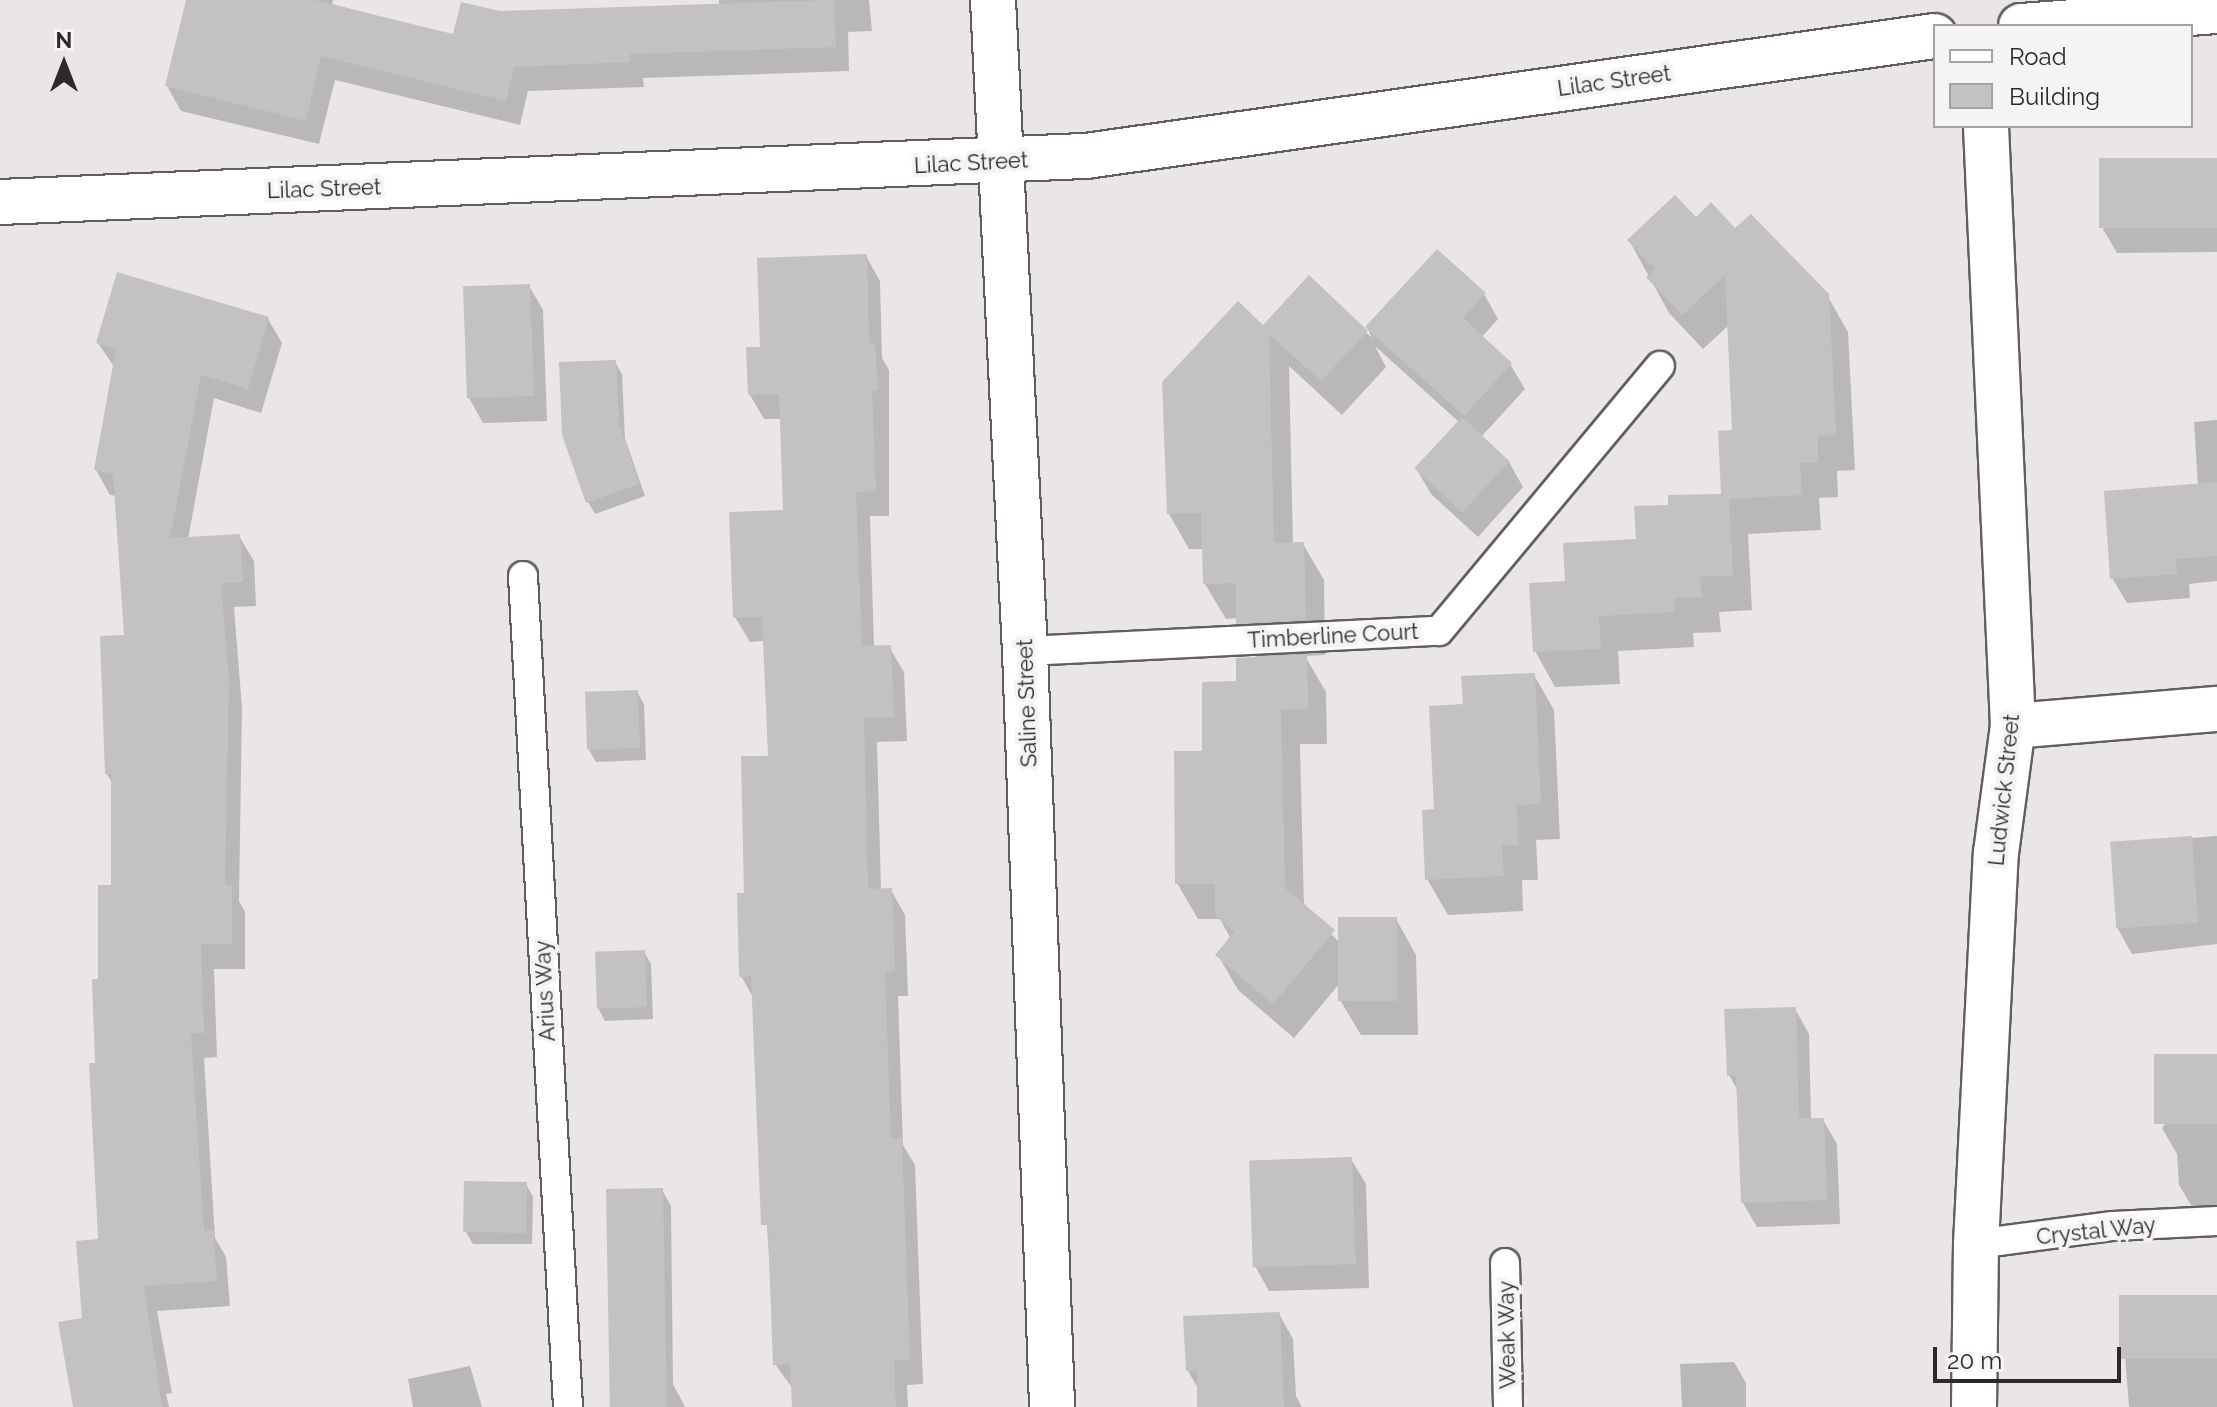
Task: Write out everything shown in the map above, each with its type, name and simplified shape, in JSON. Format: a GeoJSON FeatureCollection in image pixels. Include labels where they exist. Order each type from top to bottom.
{"type":"FeatureCollection","features":[{"type":"Feature","properties":{"kind":"street","name":"Saline Street"},"geometry":{"type":"LineString","coordinates":[[993,0],[997,161],[1025,651],[1052,1407]]}},
{"type":"Feature","properties":{"kind":"street"},"geometry":{"type":"LineString","coordinates":[[2047,24],[2217,11]]}},
{"type":"Feature","properties":{"kind":"street","name":"Lilac Street"},"geometry":{"type":"LineString","coordinates":[[0,202],[1086,156],[1933,36]]}},
{"type":"Feature","properties":{"kind":"street","name":"Ludwick Street"},"geometry":{"type":"LineString","coordinates":[[1974,1407],[1976,1244],[1996,853],[2013,726],[1986,128]]}},
{"type":"Feature","properties":{"kind":"street"},"geometry":{"type":"LineString","coordinates":[[2013,726],[2217,709]]}},
{"type":"Feature","properties":{"kind":"lane","name":"Timberline Court"},"geometry":{"type":"LineString","coordinates":[[1025,651],[1439,631],[1660,366]]}},
{"type":"Feature","properties":{"kind":"lane","name":"Arius Way"},"geometry":{"type":"LineString","coordinates":[[523,576],[568,1407]]}},
{"type":"Feature","properties":{"kind":"lane","name":"Crystal Way"},"geometry":{"type":"LineString","coordinates":[[1976,1244],[2113,1226],[2217,1221]]}},
{"type":"Feature","properties":{"kind":"lane","name":"Weak Way"},"geometry":{"type":"LineString","coordinates":[[1505,1263],[1508,1407]]}},
{"type":"Feature","properties":{"kind":"building"},"geometry":{"type":"Polygon","coordinates":[[[186,0],[313,0],[453,34],[461,2],[500,11],[834,0],[836,47],[630,54],[630,62],[514,67],[506,101],[321,56],[306,121],[165,86],[186,0]]]}},
{"type":"Feature","properties":{"kind":"building"},"geometry":{"type":"Polygon","coordinates":[[[2099,158],[2217,158],[2217,228],[2099,228],[2099,158]]]}},
{"type":"Feature","properties":{"kind":"building"},"geometry":{"type":"Polygon","coordinates":[[[1675,195],[1696,217],[1711,202],[1735,228],[1751,214],[1829,294],[1836,435],[1818,436],[1818,462],[1800,463],[1802,495],[1729,499],[1733,575],[1700,577],[1702,597],[1674,598],[1675,612],[1599,616],[1601,649],[1533,652],[1529,583],[1565,581],[1563,543],[1636,539],[1634,506],[1668,505],[1668,495],[1721,494],[1718,431],[1732,430],[1725,275],[1682,315],[1646,277],[1655,269],[1627,240],[1675,195]]]}},
{"type":"Feature","properties":{"kind":"building"},"geometry":{"type":"Polygon","coordinates":[[[1437,249],[1486,293],[1463,318],[1512,363],[1464,416],[1365,327],[1437,249]]]}},
{"type":"Feature","properties":{"kind":"building"},"geometry":{"type":"Polygon","coordinates":[[[867,254],[869,343],[875,343],[878,391],[872,391],[876,491],[856,492],[862,646],[891,645],[894,717],[864,718],[868,889],[892,888],[895,971],[885,972],[891,1139],[902,1138],[910,1360],[894,1360],[896,1407],[792,1407],[790,1364],[773,1365],[768,1225],[761,1225],[751,976],[739,977],[737,893],[744,893],[741,756],[768,756],[762,617],[733,618],[729,512],[783,510],[779,394],[748,395],[746,347],[760,347],[757,258],[867,254]]]}},
{"type":"Feature","properties":{"kind":"building"},"geometry":{"type":"Polygon","coordinates":[[[117,272],[269,317],[248,389],[201,375],[170,538],[240,534],[243,582],[221,583],[229,681],[225,885],[232,885],[232,944],[201,944],[204,1033],[191,1034],[204,1231],[213,1230],[217,1281],[144,1286],[162,1407],[73,1407],[58,1322],[82,1318],[76,1241],[98,1239],[89,1063],[95,1063],[92,979],[98,979],[98,885],[111,885],[111,774],[105,774],[100,636],[124,635],[113,474],[94,470],[116,349],[96,343],[117,272]]]}},
{"type":"Feature","properties":{"kind":"building"},"geometry":{"type":"Polygon","coordinates":[[[1309,275],[1368,331],[1321,381],[1269,334],[1274,543],[1304,542],[1306,620],[1236,624],[1236,583],[1203,584],[1201,513],[1167,514],[1162,382],[1238,301],[1263,325],[1309,275]]]}},
{"type":"Feature","properties":{"kind":"building"},"geometry":{"type":"Polygon","coordinates":[[[530,284],[534,396],[467,398],[463,286],[530,284]]]}},
{"type":"Feature","properties":{"kind":"building"},"geometry":{"type":"Polygon","coordinates":[[[616,360],[619,424],[639,484],[586,503],[562,435],[559,362],[616,360]]]}},
{"type":"Feature","properties":{"kind":"building"},"geometry":{"type":"Polygon","coordinates":[[[1462,417],[1510,461],[1462,513],[1414,468],[1462,417]]]}},
{"type":"Feature","properties":{"kind":"building"},"geometry":{"type":"Polygon","coordinates":[[[2217,482],[2217,556],[2176,559],[2177,574],[2110,579],[2104,491],[2217,482]]]}},
{"type":"Feature","properties":{"kind":"building"},"geometry":{"type":"Polygon","coordinates":[[[1307,654],[1308,709],[1281,709],[1285,888],[1335,930],[1273,1004],[1215,955],[1234,932],[1215,915],[1215,884],[1175,884],[1174,751],[1202,751],[1202,682],[1236,681],[1236,658],[1307,654]]]}},
{"type":"Feature","properties":{"kind":"building"},"geometry":{"type":"Polygon","coordinates":[[[1535,673],[1541,804],[1517,805],[1518,845],[1502,845],[1504,876],[1425,880],[1422,810],[1434,809],[1429,706],[1463,704],[1461,676],[1535,673]]]}},
{"type":"Feature","properties":{"kind":"building"},"geometry":{"type":"Polygon","coordinates":[[[638,690],[640,748],[587,750],[585,692],[638,690]]]}},
{"type":"Feature","properties":{"kind":"building"},"geometry":{"type":"Polygon","coordinates":[[[2192,836],[2198,923],[2116,929],[2110,842],[2192,836]]]}},
{"type":"Feature","properties":{"kind":"building"},"geometry":{"type":"Polygon","coordinates":[[[1338,917],[1397,917],[1397,1001],[1338,1001],[1338,917]]]}},
{"type":"Feature","properties":{"kind":"building"},"geometry":{"type":"Polygon","coordinates":[[[645,950],[647,1007],[597,1009],[595,952],[645,950]]]}},
{"type":"Feature","properties":{"kind":"building"},"geometry":{"type":"Polygon","coordinates":[[[1796,1007],[1799,1118],[1824,1118],[1827,1200],[1741,1203],[1736,1076],[1727,1076],[1724,1009],[1796,1007]]]}},
{"type":"Feature","properties":{"kind":"building"},"geometry":{"type":"Polygon","coordinates":[[[2154,1054],[2217,1054],[2217,1124],[2154,1124],[2154,1054]]]}},
{"type":"Feature","properties":{"kind":"building"},"geometry":{"type":"Polygon","coordinates":[[[1352,1157],[1356,1264],[1253,1268],[1249,1161],[1352,1157]]]}},
{"type":"Feature","properties":{"kind":"building"},"geometry":{"type":"Polygon","coordinates":[[[464,1181],[527,1182],[526,1233],[463,1232],[464,1181]]]}},
{"type":"Feature","properties":{"kind":"building"},"geometry":{"type":"Polygon","coordinates":[[[663,1188],[667,1407],[610,1407],[606,1189],[663,1188]]]}},
{"type":"Feature","properties":{"kind":"building"},"geometry":{"type":"Polygon","coordinates":[[[2119,1295],[2217,1295],[2217,1359],[2119,1359],[2119,1295]]]}},
{"type":"Feature","properties":{"kind":"building"},"geometry":{"type":"Polygon","coordinates":[[[1280,1312],[1284,1407],[1197,1407],[1197,1371],[1186,1371],[1183,1316],[1280,1312]]]}}]}
